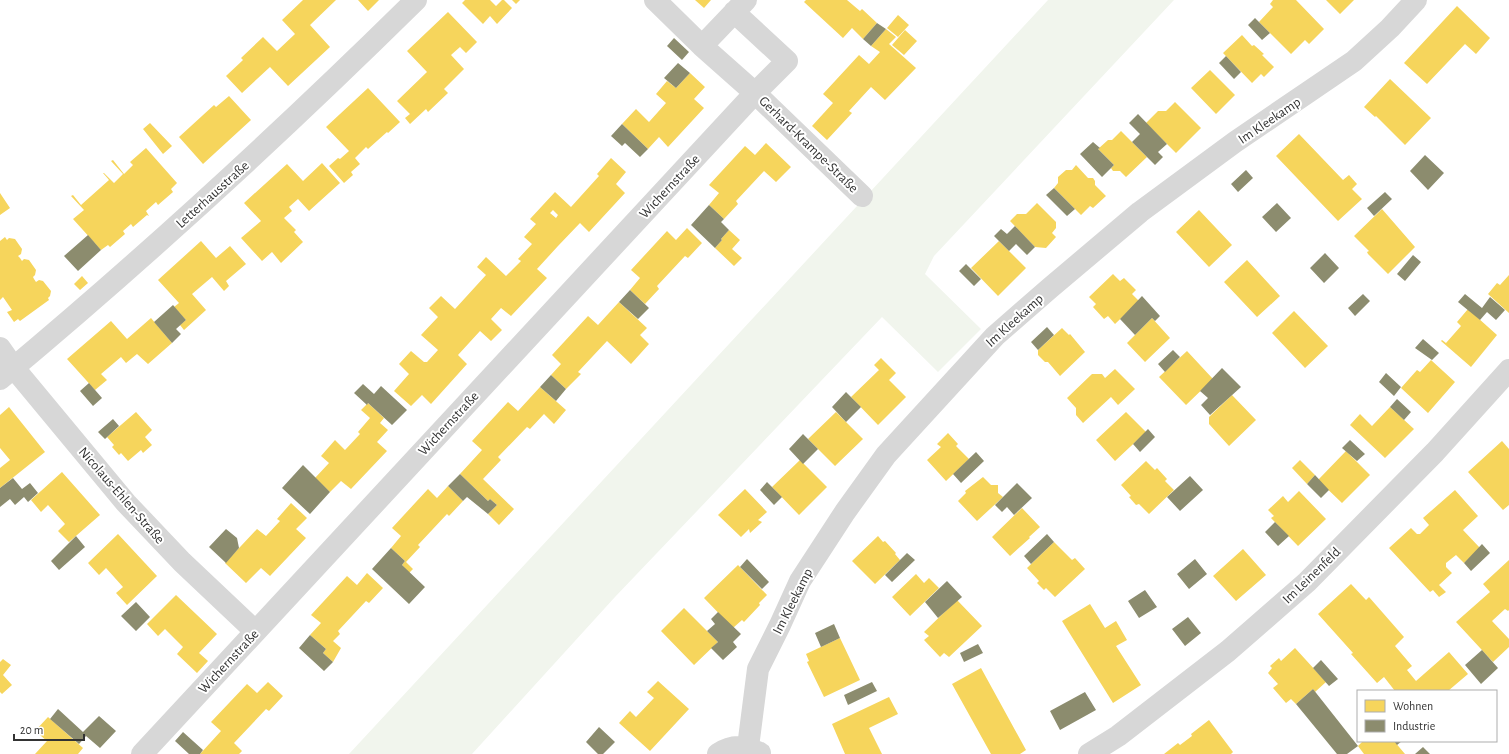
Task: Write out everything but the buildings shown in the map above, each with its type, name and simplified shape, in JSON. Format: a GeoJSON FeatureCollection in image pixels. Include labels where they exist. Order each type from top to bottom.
{"type":"FeatureCollection","features":[{"type":"Feature","properties":{"kind":"street","name":"Letterhausstraße"},"geometry":{"type":"LineString","coordinates":[[7,373],[118,279],[256,154],[416,0]]}},
{"type":"Feature","properties":{"kind":"street","name":"Gerhard-Krampe-Straße"},"geometry":{"type":"LineString","coordinates":[[654,0],[702,46],[755,93],[862,196]]}},
{"type":"Feature","properties":{"kind":"street","name":"Im Kleekamp"},"geometry":{"type":"LineString","coordinates":[[754,750],[758,669],[800,580],[844,512],[886,455],[995,336],[1050,288],[1140,212],[1235,142],[1354,61],[1390,28],[1416,0]]}},
{"type":"Feature","properties":{"kind":"street","name":"Gerhard-Krampe-Straße"},"geometry":{"type":"LineString","coordinates":[[740,6],[787,61],[755,93]]}},
{"type":"Feature","properties":{"kind":"street"},"geometry":{"type":"LineString","coordinates":[[702,46],[740,6]]}},
{"type":"Feature","properties":{"kind":"street","name":"Wichernstraße"},"geometry":{"type":"LineString","coordinates":[[142,754],[755,93]]}},
{"type":"Feature","properties":{"kind":"street","name":"Nicolaus-Ehlen-Straße"},"geometry":{"type":"LineString","coordinates":[[0,348],[7,373],[182,562],[255,631]]}},
{"type":"Feature","properties":{"kind":"street","name":"Im Leinenfeld"},"geometry":{"type":"LineString","coordinates":[[1089,754],[1118,736],[1228,651],[1307,582],[1435,452],[1509,370]]}},
{"type":"Feature","properties":{"kind":"street"},"geometry":{"type":"LineString","coordinates":[[718,754],[732,747],[754,750]]}},
{"type":"Feature","properties":{"kind":"shaded area"},"geometry":{"type":"Polygon","coordinates":[[[1048,0],[1174,0],[934,256],[925,274],[981,329],[938,372],[882,317],[615,597],[472,754],[349,754],[1048,0]]]}}]}
